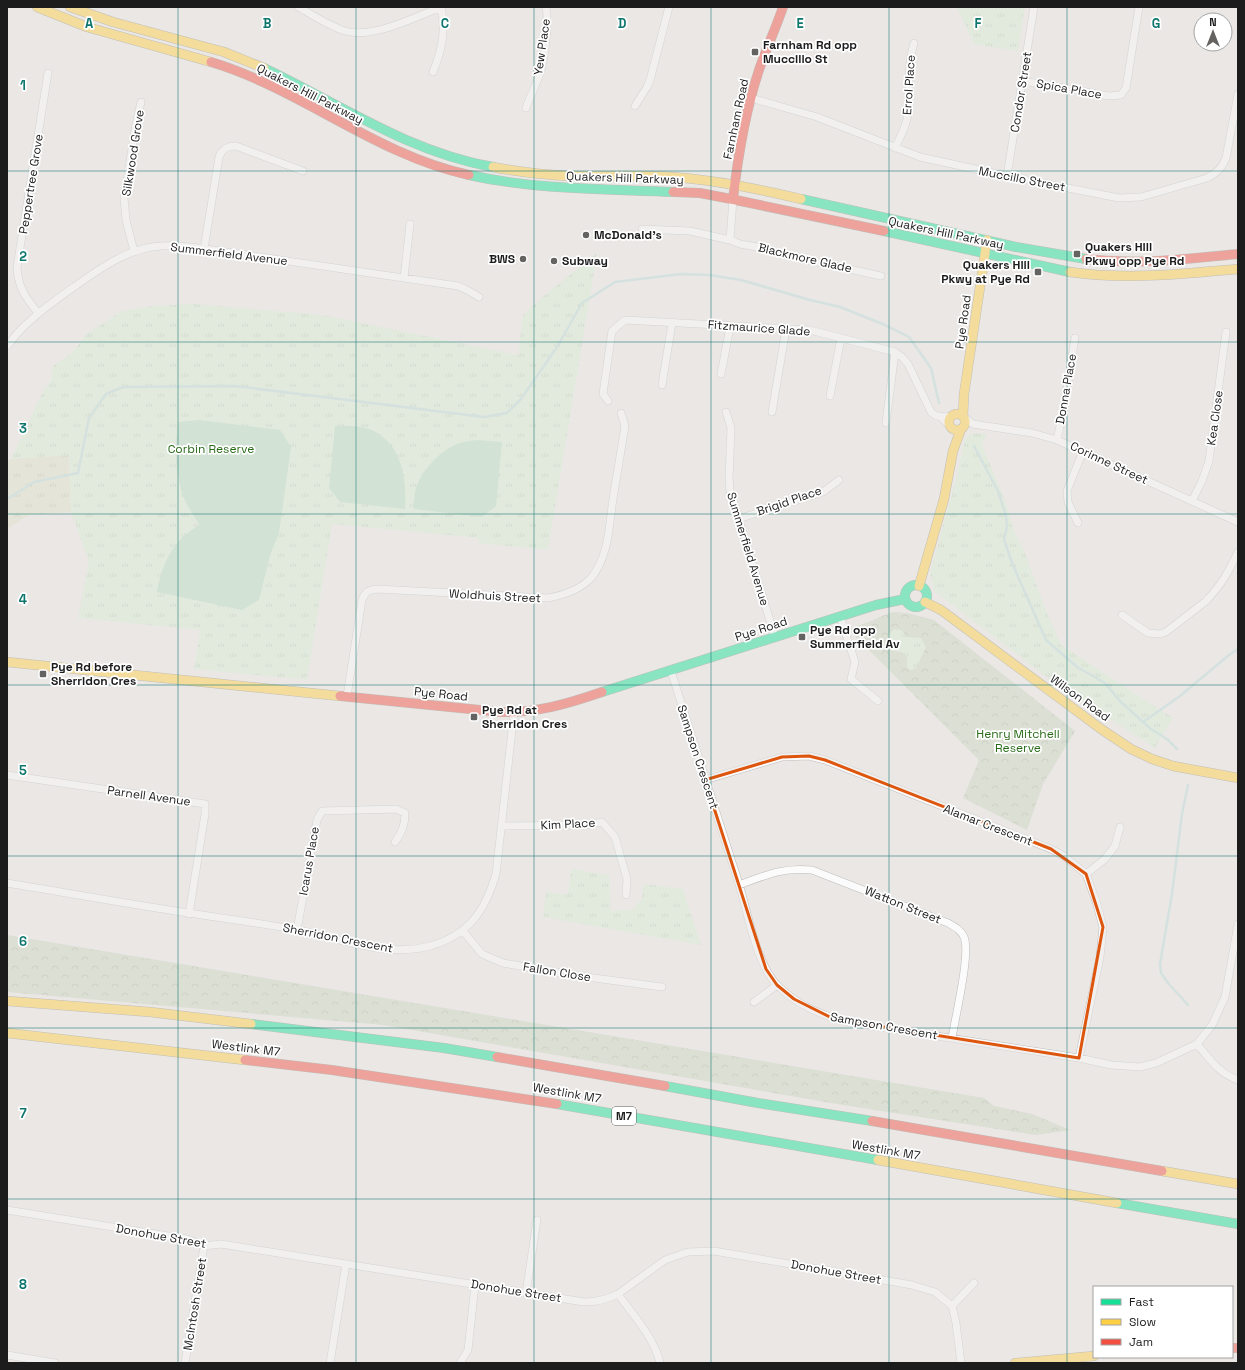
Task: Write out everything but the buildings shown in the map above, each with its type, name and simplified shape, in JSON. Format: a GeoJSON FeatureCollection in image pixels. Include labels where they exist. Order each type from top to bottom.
{"type":"FeatureCollection","features":[{"type":"Feature","properties":{"kind":"main road","name":"Quakers Hill Parkway"},"geometry":{"type":"LineString","coordinates":[[37,7],[74,23],[210,61],[253,77],[400,152],[455,172],[486,179],[579,190],[683,192],[733,199],[1071,272],[1113,276],[1152,276],[1238,268]]}},
{"type":"Feature","properties":{"kind":"main road","name":"Quakers Hill Parkway"},"geometry":{"type":"LineString","coordinates":[[70,7],[223,52],[245,60],[281,75],[388,132],[439,153],[473,162],[518,171],[555,175],[700,179],[734,184],[987,240],[1090,260],[1121,262],[1160,261],[1238,254]]}},
{"type":"Feature","properties":{"kind":"main road","name":"Farnham Road"},"geometry":{"type":"LineString","coordinates":[[733,199],[734,184],[751,98],[759,70],[783,7]]}},
{"type":"Feature","properties":{"kind":"main road","name":"Pye Road"},"geometry":{"type":"LineString","coordinates":[[918,586],[944,499],[953,451],[966,423],[964,417],[964,394],[987,240]]}},
{"type":"Feature","properties":{"kind":"main road","name":"Pye Road"},"geometry":{"type":"LineString","coordinates":[[953,451],[949,420],[964,394]]}},
{"type":"Feature","properties":{"kind":"main road"},"geometry":{"type":"LineString","coordinates":[[962,429],[955,430],[949,420],[957,414],[964,417]]}},
{"type":"Feature","properties":{"kind":"main road"},"geometry":{"type":"LineString","coordinates":[[915,585],[922,587],[927,596],[925,602],[919,607],[908,605],[905,599],[908,588],[915,585]]}},
{"type":"Feature","properties":{"kind":"main road","name":"Pye Road"},"geometry":{"type":"LineString","coordinates":[[7,662],[347,696],[526,712],[550,708],[671,671],[840,616],[876,605],[905,599]]}},
{"type":"Feature","properties":{"kind":"main road","name":"Wilson Road"},"geometry":{"type":"LineString","coordinates":[[925,602],[941,610],[1076,711],[1142,755],[1181,767],[1238,778]]}},
{"type":"Feature","properties":{"kind":"main road","name":"Westlink M7"},"geometry":{"type":"LineString","coordinates":[[7,1001],[150,1012],[444,1048],[1238,1184]]}},
{"type":"Feature","properties":{"kind":"main road","name":"Westlink M7"},"geometry":{"type":"LineString","coordinates":[[7,1033],[332,1070],[531,1099],[1238,1224]]}},
{"type":"Feature","properties":{"kind":"main road"},"geometry":{"type":"LineString","coordinates":[[1015,1363],[1082,1360],[1093,1356]]}},
{"type":"Feature","properties":{"kind":"street"},"geometry":{"type":"LineString","coordinates":[[298,7],[338,28],[359,33],[378,31],[442,7],[444,29],[441,51],[433,72]]}},
{"type":"Feature","properties":{"kind":"street","name":"Yew Place"},"geometry":{"type":"LineString","coordinates":[[526,108],[542,66],[548,24],[546,7]]}},
{"type":"Feature","properties":{"kind":"street"},"geometry":{"type":"LineString","coordinates":[[635,106],[650,80],[669,7]]}},
{"type":"Feature","properties":{"kind":"street","name":"Condor Street"},"geometry":{"type":"LineString","coordinates":[[1007,176],[1034,7]]}},
{"type":"Feature","properties":{"kind":"street","name":"Spica Place"},"geometry":{"type":"LineString","coordinates":[[1023,81],[1110,96],[1120,95],[1126,88],[1139,7]]}},
{"type":"Feature","properties":{"kind":"street","name":"Errol Place"},"geometry":{"type":"LineString","coordinates":[[895,148],[903,131],[908,114],[909,62],[914,43]]}},
{"type":"Feature","properties":{"kind":"street","name":"Peppertree Grove"},"geometry":{"type":"LineString","coordinates":[[38,313],[20,287],[17,267],[48,73]]}},
{"type":"Feature","properties":{"kind":"street","name":"Muccillo Street"},"geometry":{"type":"LineString","coordinates":[[751,98],[816,117],[920,157],[1119,198],[1141,198],[1207,178],[1215,174],[1222,167],[1226,158],[1238,94]]}},
{"type":"Feature","properties":{"kind":"street","name":"Silkwood Grove"},"geometry":{"type":"LineString","coordinates":[[134,251],[126,220],[124,198],[141,102]]}},
{"type":"Feature","properties":{"kind":"street"},"geometry":{"type":"LineString","coordinates":[[204,249],[219,157],[222,150],[236,146],[303,171]]}},
{"type":"Feature","properties":{"kind":"street","name":"Farnham Road"},"geometry":{"type":"LineString","coordinates":[[726,239],[733,199]]}},
{"type":"Feature","properties":{"kind":"street"},"geometry":{"type":"LineString","coordinates":[[404,278],[410,224]]}},
{"type":"Feature","properties":{"kind":"street","name":"Blackmore Glade"},"geometry":{"type":"LineString","coordinates":[[642,229],[694,232],[781,254],[881,276]]}},
{"type":"Feature","properties":{"kind":"street","name":"Summerfield Avenue"},"geometry":{"type":"LineString","coordinates":[[7,346],[24,326],[38,313],[110,262],[134,251],[145,248],[168,246],[204,249],[404,278],[458,286],[479,297]]}},
{"type":"Feature","properties":{"kind":"street","name":"Fitzmaurice Glade"},"geometry":{"type":"LineString","coordinates":[[608,401],[603,394],[612,331],[625,320],[810,330],[895,352]]}},
{"type":"Feature","properties":{"kind":"street"},"geometry":{"type":"LineString","coordinates":[[662,385],[672,322]]}},
{"type":"Feature","properties":{"kind":"street"},"geometry":{"type":"LineString","coordinates":[[721,374],[730,326]]}},
{"type":"Feature","properties":{"kind":"street"},"geometry":{"type":"LineString","coordinates":[[772,412],[786,329]]}},
{"type":"Feature","properties":{"kind":"street","name":"Kea Close"},"geometry":{"type":"LineString","coordinates":[[1192,501],[1202,481],[1209,461],[1226,332]]}},
{"type":"Feature","properties":{"kind":"street"},"geometry":{"type":"LineString","coordinates":[[830,396],[841,338]]}},
{"type":"Feature","properties":{"kind":"street","name":"Donna Place"},"geometry":{"type":"LineString","coordinates":[[1057,440],[1075,338]]}},
{"type":"Feature","properties":{"kind":"street"},"geometry":{"type":"LineString","coordinates":[[886,423],[895,352],[908,364],[930,412],[934,416],[949,420]]}},
{"type":"Feature","properties":{"kind":"street","name":"Summerfield Avenue"},"geometry":{"type":"LineString","coordinates":[[726,412],[731,428],[729,478],[730,492],[775,637]]}},
{"type":"Feature","properties":{"kind":"street","name":"Woldhuis Street"},"geometry":{"type":"LineString","coordinates":[[367,591],[377,589],[548,598],[561,596],[581,587],[598,569],[606,546],[625,426],[621,413]]}},
{"type":"Feature","properties":{"kind":"street","name":"Corinne Street"},"geometry":{"type":"LineString","coordinates":[[964,417],[973,424],[1032,433],[1057,440],[1238,522]]}},
{"type":"Feature","properties":{"kind":"street"},"geometry":{"type":"LineString","coordinates":[[962,429],[973,424]]}},
{"type":"Feature","properties":{"kind":"street"},"geometry":{"type":"LineString","coordinates":[[1078,523],[1068,502],[1067,491],[1083,451]]}},
{"type":"Feature","properties":{"kind":"street","name":"Brigid Place"},"geometry":{"type":"LineString","coordinates":[[738,519],[823,492],[839,480]]}},
{"type":"Feature","properties":{"kind":"street"},"geometry":{"type":"LineString","coordinates":[[1122,615],[1148,633],[1154,634],[1166,632],[1211,596],[1226,576],[1238,552]]}},
{"type":"Feature","properties":{"kind":"street"},"geometry":{"type":"LineString","coordinates":[[347,696],[362,600],[367,591],[362,585]]}},
{"type":"Feature","properties":{"kind":"street"},"geometry":{"type":"LineString","coordinates":[[840,616],[855,662],[851,679],[878,701]]}},
{"type":"Feature","properties":{"kind":"street","name":"Sampson Crescent"},"geometry":{"type":"LineString","coordinates":[[671,671],[739,885],[757,948],[766,969],[777,985],[794,999],[812,1010],[834,1019],[852,1023],[1079,1058],[1111,1065],[1140,1067],[1156,1063],[1197,1044],[1212,1025],[1225,997],[1238,924]]}},
{"type":"Feature","properties":{"kind":"street","name":"Sherridon Crescent"},"geometry":{"type":"LineString","coordinates":[[7,883],[190,914],[297,930],[370,947],[413,949],[444,941],[463,931],[475,918],[486,903],[492,888],[496,874],[502,826],[514,712]]}},
{"type":"Feature","properties":{"kind":"street","name":"Alamar Crescent"},"geometry":{"type":"LineString","coordinates":[[705,780],[782,757],[809,756],[825,760],[1051,849],[1070,861],[1086,874],[1096,900],[1103,927],[1100,957],[1079,1058]]}},
{"type":"Feature","properties":{"kind":"street","name":"Parnell Avenue"},"geometry":{"type":"LineString","coordinates":[[7,775],[205,804],[205,814],[190,914]]}},
{"type":"Feature","properties":{"kind":"street","name":"Icarus Place"},"geometry":{"type":"LineString","coordinates":[[297,930],[317,820],[322,811],[396,809],[405,813],[405,822],[402,832],[395,842]]}},
{"type":"Feature","properties":{"kind":"street","name":"Kim Place"},"geometry":{"type":"LineString","coordinates":[[502,826],[585,825],[602,822],[615,837],[627,879],[626,895]]}},
{"type":"Feature","properties":{"kind":"street"},"geometry":{"type":"LineString","coordinates":[[1086,874],[1105,859],[1115,846],[1120,827]]}},
{"type":"Feature","properties":{"kind":"street","name":"Watton Street"},"geometry":{"type":"LineString","coordinates":[[739,885],[784,870],[798,868],[812,870],[948,923],[958,929],[964,938],[966,948],[952,1038]]}},
{"type":"Feature","properties":{"kind":"street","name":"Fallon Close"},"geometry":{"type":"LineString","coordinates":[[463,931],[482,954],[503,963],[580,976],[662,987]]}},
{"type":"Feature","properties":{"kind":"street"},"geometry":{"type":"LineString","coordinates":[[754,1002],[777,985]]}},
{"type":"Feature","properties":{"kind":"street"},"geometry":{"type":"LineString","coordinates":[[1197,1044],[1218,1069],[1228,1077],[1238,1080]]}},
{"type":"Feature","properties":{"kind":"street","name":"Donohue Street"},"geometry":{"type":"LineString","coordinates":[[7,1210],[187,1239],[204,1246],[221,1244],[584,1302],[597,1302],[618,1294],[666,1260],[688,1252],[714,1251],[912,1285],[935,1292],[952,1306]]}},
{"type":"Feature","properties":{"kind":"street"},"geometry":{"type":"LineString","coordinates":[[526,1293],[537,1220]]}},
{"type":"Feature","properties":{"kind":"street","name":"McIntosh Street"},"geometry":{"type":"LineString","coordinates":[[185,1363],[204,1246]]}},
{"type":"Feature","properties":{"kind":"street"},"geometry":{"type":"LineString","coordinates":[[330,1363],[346,1264]]}},
{"type":"Feature","properties":{"kind":"street"},"geometry":{"type":"LineString","coordinates":[[961,1363],[956,1323],[952,1306],[974,1283]]}},
{"type":"Feature","properties":{"kind":"street"},"geometry":{"type":"LineString","coordinates":[[460,1363],[468,1350],[476,1285]]}},
{"type":"Feature","properties":{"kind":"street"},"geometry":{"type":"LineString","coordinates":[[618,1294],[651,1340],[660,1363]]}},
{"type":"Feature","properties":{"kind":"street"},"geometry":{"type":"LineString","coordinates":[[7,1355],[55,1363]]}},
{"type":"Feature","properties":{"kind":"highlighted area"},"geometry":{"type":"Polygon","coordinates":[[[809,756],[825,760],[1051,849],[1086,874],[1103,927],[1079,1058],[834,1019],[794,999],[777,985],[766,969],[705,780],[782,757],[809,756]]]}},
{"type":"Feature","properties":{"kind":"green space"},"geometry":{"type":"Polygon","coordinates":[[[957,7],[1025,7],[1018,51],[974,44],[957,7]]]}},
{"type":"Feature","properties":{"kind":"green space","name":"Corbin Reserve"},"geometry":{"type":"Polygon","coordinates":[[[597,253],[548,550],[478,543],[479,538],[332,524],[307,680],[194,669],[200,630],[78,618],[89,561],[71,512],[69,455],[11,459],[44,389],[51,381],[53,366],[72,353],[87,334],[122,311],[152,306],[194,304],[322,315],[518,355],[523,315],[539,300],[597,253]]]}},
{"type":"Feature","properties":{"kind":"green space"},"geometry":{"type":"Polygon","coordinates":[[[199,420],[280,430],[291,447],[279,533],[270,555],[259,600],[242,610],[157,592],[162,572],[170,553],[183,537],[200,525],[187,505],[181,489],[177,470],[176,451],[178,422],[199,420]]]}},
{"type":"Feature","properties":{"kind":"green space"},"geometry":{"type":"Polygon","coordinates":[[[335,426],[356,426],[369,429],[380,435],[389,443],[400,462],[403,473],[405,485],[405,509],[340,502],[329,488],[335,426]]]}},
{"type":"Feature","properties":{"kind":"green space"},"geometry":{"type":"Polygon","coordinates":[[[972,433],[987,434],[982,445],[1005,500],[1014,531],[1023,548],[1045,608],[1061,645],[1173,718],[1155,748],[1101,713],[1082,704],[934,591],[930,573],[956,479],[965,439],[972,433]]]}},
{"type":"Feature","properties":{"kind":"green space"},"geometry":{"type":"Polygon","coordinates":[[[477,440],[502,442],[496,506],[482,517],[414,509],[414,496],[416,488],[426,469],[436,458],[447,449],[456,445],[477,440]]]}},
{"type":"Feature","properties":{"kind":"green space"},"geometry":{"type":"Polygon","coordinates":[[[69,455],[71,512],[29,515],[7,529],[7,461],[11,459],[69,455]]]}},
{"type":"Feature","properties":{"kind":"green space","name":"Henry Mitchell Reserve"},"geometry":{"type":"Polygon","coordinates":[[[893,612],[907,613],[934,620],[1075,731],[1043,784],[1027,830],[963,798],[979,760],[848,629],[893,612]]]}},
{"type":"Feature","properties":{"kind":"green space"},"geometry":{"type":"Polygon","coordinates":[[[895,629],[901,630],[908,637],[921,638],[926,647],[916,668],[912,670],[908,669],[905,655],[891,650],[888,638],[890,633],[895,629]]]}},
{"type":"Feature","properties":{"kind":"green space"},"geometry":{"type":"Polygon","coordinates":[[[571,869],[609,875],[611,911],[632,910],[641,900],[644,884],[683,889],[701,945],[543,917],[546,892],[568,895],[571,869]]]}},
{"type":"Feature","properties":{"kind":"green space"},"geometry":{"type":"Polygon","coordinates":[[[7,935],[984,1098],[994,1106],[1032,1114],[1070,1130],[1036,1135],[843,1105],[383,1025],[7,992],[7,935]]]}},
{"type":"Feature","properties":{"kind":"waterway"},"geometry":{"type":"LineString","coordinates":[[7,499],[34,482],[78,473],[89,418],[106,394],[123,387],[235,386],[484,417],[507,413],[521,399],[557,347],[582,303],[615,282],[681,274],[709,275],[741,280],[840,307],[885,325],[909,337],[931,368],[939,403]]}},
{"type":"Feature","properties":{"kind":"waterway"},"geometry":{"type":"LineString","coordinates":[[974,446],[998,491],[1006,516],[1007,527],[1004,539],[1012,563],[1046,640],[1077,667],[1105,683],[1119,700],[1151,729],[1167,739],[1177,749]]}},
{"type":"Feature","properties":{"kind":"waterway"},"geometry":{"type":"LineString","coordinates":[[1143,722],[1180,696],[1238,649]]}},
{"type":"Feature","properties":{"kind":"waterway"},"geometry":{"type":"LineString","coordinates":[[1188,785],[1182,814],[1172,894],[1160,964],[1161,973],[1188,1005]]}},
{"type":"Feature","properties":{"kind":"traffic: fast"},"geometry":{"type":"LineString","coordinates":[[264,68],[403,139],[462,160],[493,167]]}},
{"type":"Feature","properties":{"kind":"traffic: fast"},"geometry":{"type":"LineString","coordinates":[[469,175],[520,184],[673,192]]}},
{"type":"Feature","properties":{"kind":"traffic: fast"},"geometry":{"type":"LineString","coordinates":[[801,199],[1016,247],[1086,259]]}},
{"type":"Feature","properties":{"kind":"traffic: fast"},"geometry":{"type":"LineString","coordinates":[[884,231],[1070,272]]}},
{"type":"Feature","properties":{"kind":"traffic: fast"},"geometry":{"type":"LineString","coordinates":[[916,585],[924,588],[927,596],[924,604],[916,607],[908,604],[905,596],[908,588],[916,585]]}},
{"type":"Feature","properties":{"kind":"traffic: fast"},"geometry":{"type":"LineString","coordinates":[[602,692],[876,605],[905,599]]}},
{"type":"Feature","properties":{"kind":"traffic: fast"},"geometry":{"type":"LineString","coordinates":[[251,1024],[444,1048],[497,1057]]}},
{"type":"Feature","properties":{"kind":"traffic: fast"},"geometry":{"type":"LineString","coordinates":[[665,1086],[758,1103],[872,1121]]}},
{"type":"Feature","properties":{"kind":"traffic: fast"},"geometry":{"type":"LineString","coordinates":[[557,1104],[878,1160]]}},
{"type":"Feature","properties":{"kind":"traffic: fast"},"geometry":{"type":"LineString","coordinates":[[1117,1203],[1238,1224]]}},
{"type":"Feature","properties":{"kind":"traffic: slow"},"geometry":{"type":"LineString","coordinates":[[37,7],[87,27],[211,62]]}},
{"type":"Feature","properties":{"kind":"traffic: slow"},"geometry":{"type":"LineString","coordinates":[[70,7],[113,22],[224,52],[264,68]]}},
{"type":"Feature","properties":{"kind":"traffic: slow"},"geometry":{"type":"LineString","coordinates":[[493,167],[561,176],[659,176],[688,178],[737,185],[801,199]]}},
{"type":"Feature","properties":{"kind":"traffic: slow"},"geometry":{"type":"LineString","coordinates":[[963,416],[964,394],[987,240]]}},
{"type":"Feature","properties":{"kind":"traffic: slow"},"geometry":{"type":"LineString","coordinates":[[1070,272],[1112,276],[1133,276],[1238,269]]}},
{"type":"Feature","properties":{"kind":"traffic: slow"},"geometry":{"type":"LineString","coordinates":[[954,414],[960,414],[965,419],[965,422],[963,428],[960,430],[954,430],[949,425],[949,419],[954,414]]}},
{"type":"Feature","properties":{"kind":"traffic: slow"},"geometry":{"type":"LineString","coordinates":[[919,586],[944,499],[953,451],[961,429]]}},
{"type":"Feature","properties":{"kind":"traffic: slow"},"geometry":{"type":"LineString","coordinates":[[925,602],[941,610],[1101,729],[1131,749],[1152,759],[1173,766],[1238,778]]}},
{"type":"Feature","properties":{"kind":"traffic: slow"},"geometry":{"type":"LineString","coordinates":[[7,662],[340,696]]}},
{"type":"Feature","properties":{"kind":"traffic: slow"},"geometry":{"type":"LineString","coordinates":[[7,1001],[150,1012],[251,1024]]}},
{"type":"Feature","properties":{"kind":"traffic: slow"},"geometry":{"type":"LineString","coordinates":[[7,1033],[245,1060]]}},
{"type":"Feature","properties":{"kind":"traffic: slow"},"geometry":{"type":"LineString","coordinates":[[878,1160],[1117,1203]]}},
{"type":"Feature","properties":{"kind":"traffic: slow"},"geometry":{"type":"LineString","coordinates":[[1162,1171],[1238,1184]]}},
{"type":"Feature","properties":{"kind":"traffic: slow"},"geometry":{"type":"LineString","coordinates":[[1015,1363],[1093,1356]]}},
{"type":"Feature","properties":{"kind":"traffic: jam"},"geometry":{"type":"LineString","coordinates":[[733,199],[740,150],[754,86],[783,7]]}},
{"type":"Feature","properties":{"kind":"traffic: jam"},"geometry":{"type":"LineString","coordinates":[[211,62],[276,88],[370,138],[402,153],[435,166],[469,175]]}},
{"type":"Feature","properties":{"kind":"traffic: jam"},"geometry":{"type":"LineString","coordinates":[[673,192],[700,193],[884,231]]}},
{"type":"Feature","properties":{"kind":"traffic: jam"},"geometry":{"type":"LineString","coordinates":[[1086,259],[1105,261],[1143,261],[1238,254]]}},
{"type":"Feature","properties":{"kind":"traffic: jam"},"geometry":{"type":"LineString","coordinates":[[340,696],[500,712],[514,712],[552,707],[602,692]]}},
{"type":"Feature","properties":{"kind":"traffic: jam"},"geometry":{"type":"LineString","coordinates":[[497,1057],[665,1086]]}},
{"type":"Feature","properties":{"kind":"traffic: jam"},"geometry":{"type":"LineString","coordinates":[[245,1060],[332,1070],[557,1104]]}},
{"type":"Feature","properties":{"kind":"traffic: jam"},"geometry":{"type":"LineString","coordinates":[[872,1121],[1162,1171]]}},
{"type":"Feature","properties":{"kind":"traffic: jam"},"geometry":{"type":"LineString","coordinates":[[1233,1348],[1238,1348]]}},
{"type":"Feature","properties":{"kind":"place","name":"Farnham Rd opp Muccillo St"},"geometry":{"type":"Point","coordinates":[755,52]}},
{"type":"Feature","properties":{"kind":"place","name":"McDonald's"},"geometry":{"type":"Point","coordinates":[586,235]}},
{"type":"Feature","properties":{"kind":"place","name":"Quakers Hill Pkwy opp Pye Rd"},"geometry":{"type":"Point","coordinates":[1077,254]}},
{"type":"Feature","properties":{"kind":"place","name":"BWS"},"geometry":{"type":"Point","coordinates":[523,259]}},
{"type":"Feature","properties":{"kind":"place","name":"Subway"},"geometry":{"type":"Point","coordinates":[554,261]}},
{"type":"Feature","properties":{"kind":"place","name":"Quakers Hill Pkwy at Pye Rd"},"geometry":{"type":"Point","coordinates":[1038,272]}},
{"type":"Feature","properties":{"kind":"place","name":"Pye Rd opp Summerfield Av"},"geometry":{"type":"Point","coordinates":[802,637]}},
{"type":"Feature","properties":{"kind":"place","name":"Pye Rd before Sherridon Cres"},"geometry":{"type":"Point","coordinates":[43,674]}},
{"type":"Feature","properties":{"kind":"place","name":"Pye Rd at Sherridon Cres"},"geometry":{"type":"Point","coordinates":[474,717]}}]}
